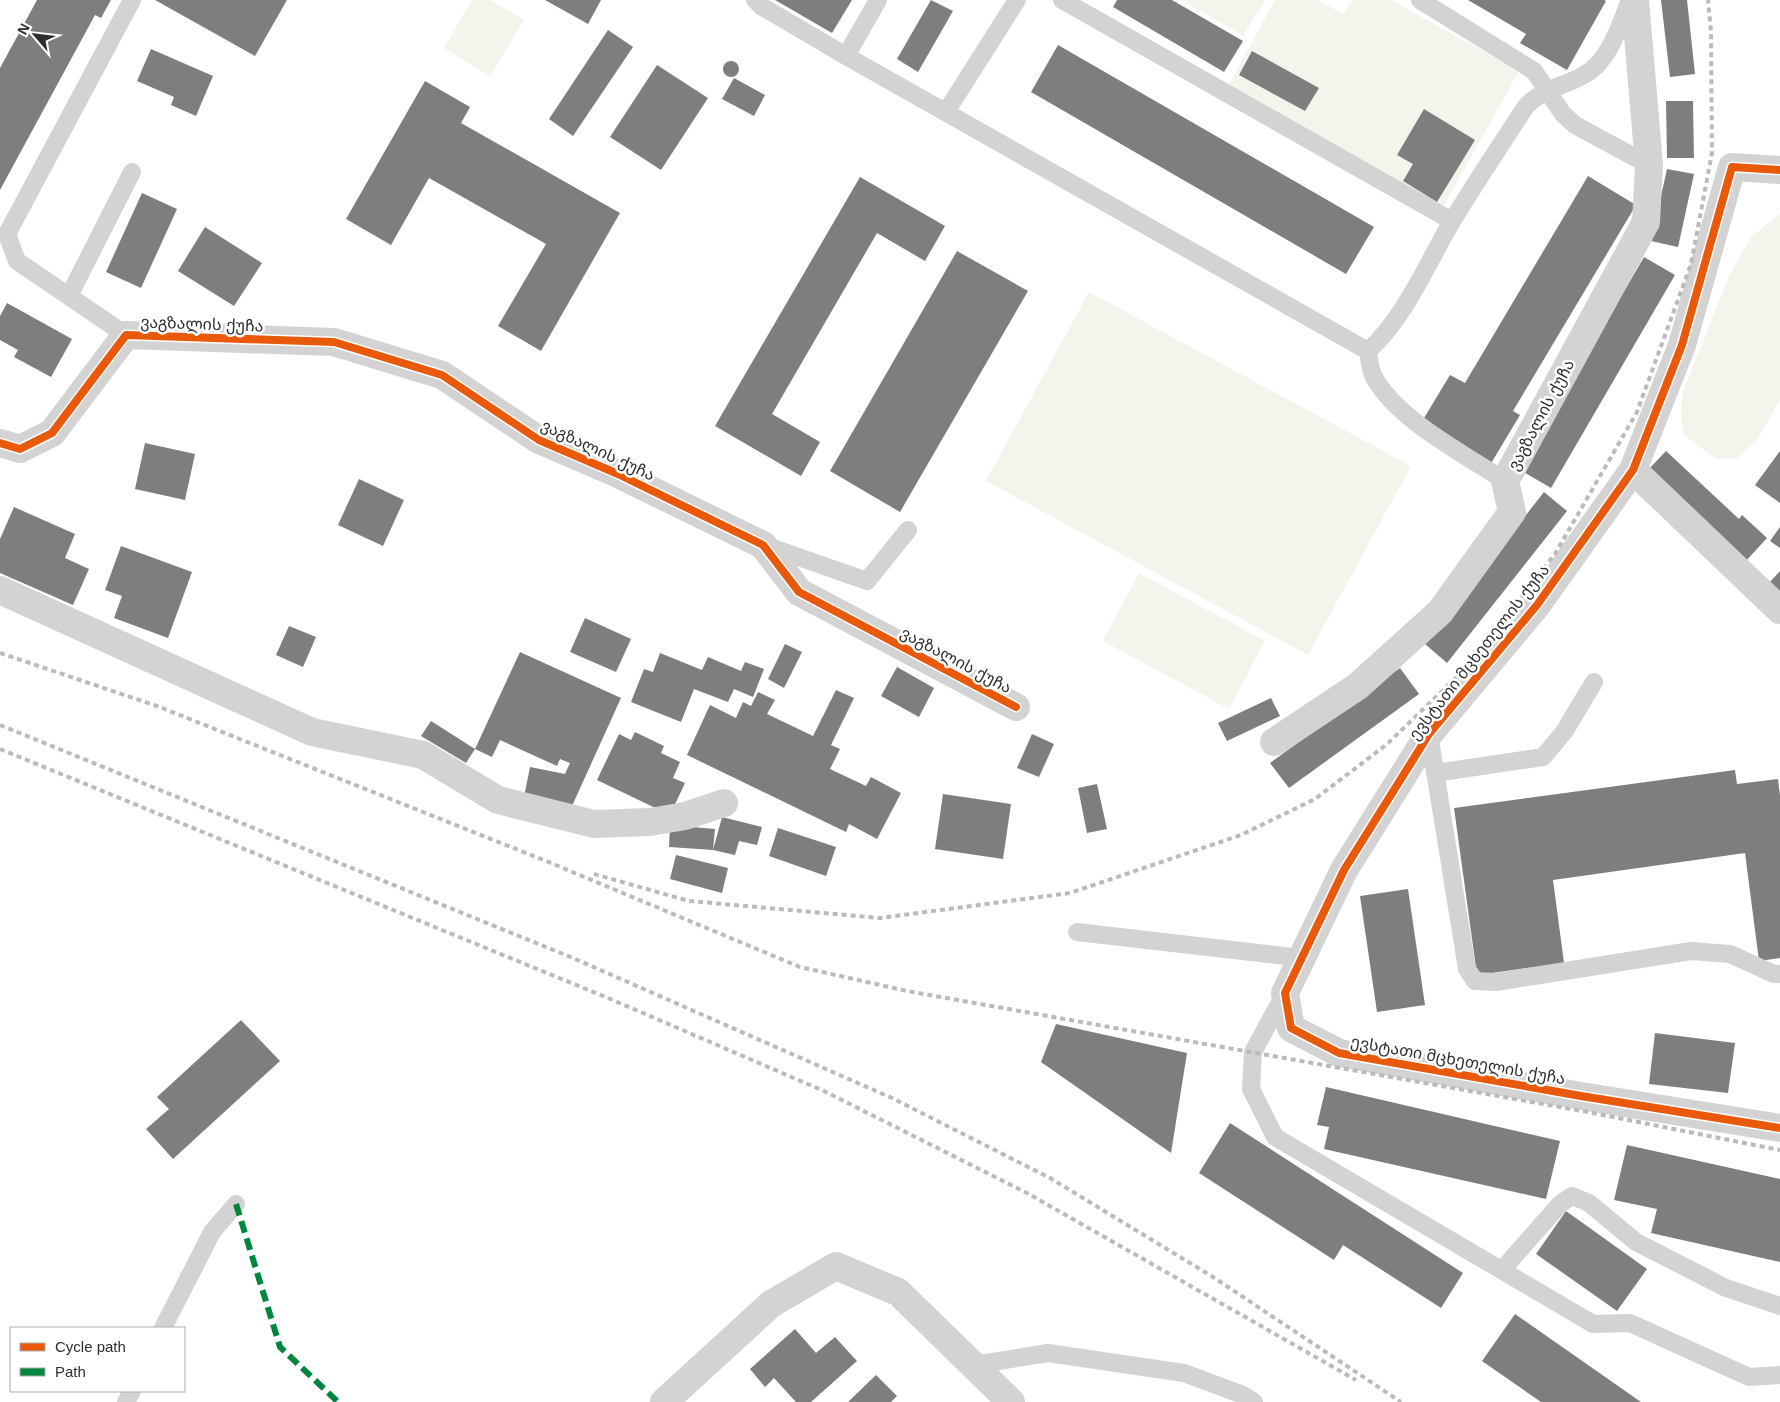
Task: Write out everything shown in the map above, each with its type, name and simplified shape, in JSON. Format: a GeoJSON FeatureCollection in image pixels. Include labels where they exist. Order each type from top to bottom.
{"type":"FeatureCollection","features":[{"type":"Feature","properties":{"kind":"street","name":"ვაგზალის ქუჩა"},"geometry":{"type":"LineString","coordinates":[[1274,742],[1358,686],[1440,612],[1512,512],[1505,481],[1646,222],[1649,165],[1635,0]]}},
{"type":"Feature","properties":{"kind":"street","name":"ევსტათი მცხეთელის ქუჩა"},"geometry":{"type":"LineString","coordinates":[[1780,170],[1732,167],[1682,345],[1633,470],[1537,605],[1429,734],[1344,870],[1285,993],[1290,1028],[1339,1053],[1582,1096],[1780,1128]]}},
{"type":"Feature","properties":{"kind":"street","name":"ვაგზალის ქუჩა"},"geometry":{"type":"LineString","coordinates":[[0,443],[20,449],[52,433],[126,335],[334,342],[442,375],[539,440],[618,474],[763,545],[799,592],[1016,706]]}},
{"type":"Feature","properties":{"kind":"street"},"geometry":{"type":"LineString","coordinates":[[1633,470],[1780,610]]}},
{"type":"Feature","properties":{"kind":"street"},"geometry":{"type":"LineString","coordinates":[[0,590],[312,732],[423,755],[498,800],[594,824],[650,822],[685,816],[724,803]]}},
{"type":"Feature","properties":{"kind":"street"},"geometry":{"type":"LineString","coordinates":[[664,1402],[771,1304],[836,1266],[898,1292],[1011,1402]]}},
{"type":"Feature","properties":{"kind":"lane"},"geometry":{"type":"LineString","coordinates":[[126,335],[17,261],[7,234],[132,0]]}},
{"type":"Feature","properties":{"kind":"lane"},"geometry":{"type":"LineString","coordinates":[[846,56],[878,0]]}},
{"type":"Feature","properties":{"kind":"lane"},"geometry":{"type":"LineString","coordinates":[[946,112],[1017,0]]}},
{"type":"Feature","properties":{"kind":"lane"},"geometry":{"type":"LineString","coordinates":[[1062,0],[1452,222]]}},
{"type":"Feature","properties":{"kind":"lane"},"geometry":{"type":"LineString","coordinates":[[1420,0],[1534,71],[1563,114],[1574,125],[1649,165]]}},
{"type":"Feature","properties":{"kind":"lane"},"geometry":{"type":"LineString","coordinates":[[1368,351],[1381,339],[1399,313],[1452,222],[1526,106],[1537,95],[1585,75],[1597,66],[1611,43],[1630,0]]}},
{"type":"Feature","properties":{"kind":"lane"},"geometry":{"type":"LineString","coordinates":[[760,2],[846,56],[1368,351],[1373,375],[1390,398],[1415,421],[1505,481]]}},
{"type":"Feature","properties":{"kind":"lane"},"geometry":{"type":"LineString","coordinates":[[69,296],[132,172]]}},
{"type":"Feature","properties":{"kind":"lane"},"geometry":{"type":"LineString","coordinates":[[763,545],[867,581],[908,530]]}},
{"type":"Feature","properties":{"kind":"lane"},"geometry":{"type":"LineString","coordinates":[[1436,773],[1543,757],[1564,732],[1594,682]]}},
{"type":"Feature","properties":{"kind":"lane"},"geometry":{"type":"LineString","coordinates":[[1429,734],[1467,969],[1475,980],[1496,982],[1691,951],[1730,954],[1774,974],[1780,974]]}},
{"type":"Feature","properties":{"kind":"lane"},"geometry":{"type":"LineString","coordinates":[[1077,932],[1302,958]]}},
{"type":"Feature","properties":{"kind":"lane"},"geometry":{"type":"LineString","coordinates":[[1285,993],[1253,1052],[1251,1090],[1275,1137],[1594,1324],[1630,1323],[1749,1377],[1780,1375]]}},
{"type":"Feature","properties":{"kind":"lane"},"geometry":{"type":"LineString","coordinates":[[1502,1270],[1560,1204],[1572,1196],[1589,1203],[1636,1242],[1726,1288],[1780,1306]]}},
{"type":"Feature","properties":{"kind":"lane"},"geometry":{"type":"LineString","coordinates":[[164,1327],[212,1232],[236,1204]]}},
{"type":"Feature","properties":{"kind":"lane"},"geometry":{"type":"LineString","coordinates":[[974,1365],[1048,1354],[1184,1373],[1243,1395],[1254,1402]]}},
{"type":"Feature","properties":{"kind":"shaded area"},"geometry":{"type":"Polygon","coordinates":[[[472,0],[491,0],[524,20],[490,76],[444,48],[472,0]]]}},
{"type":"Feature","properties":{"kind":"shaded area"},"geometry":{"type":"Polygon","coordinates":[[[1182,0],[1265,0],[1243,36],[1182,0]]]}},
{"type":"Feature","properties":{"kind":"shaded area"},"geometry":{"type":"Polygon","coordinates":[[[1275,0],[1318,0],[1343,14],[1352,0],[1391,0],[1519,71],[1443,207],[1227,88],[1275,0]]]}},
{"type":"Feature","properties":{"kind":"shaded area"},"geometry":{"type":"Polygon","coordinates":[[[1780,213],[1780,400],[1756,441],[1737,459],[1716,459],[1683,434],[1681,412],[1683,391],[1731,272],[1751,237],[1780,213]]]}},
{"type":"Feature","properties":{"kind":"shaded area"},"geometry":{"type":"Polygon","coordinates":[[[1089,292],[1411,466],[1308,655],[986,481],[1089,292]]]}},
{"type":"Feature","properties":{"kind":"shaded area"},"geometry":{"type":"Polygon","coordinates":[[[1139,573],[1265,641],[1229,709],[1103,641],[1139,573]]]}},
{"type":"Feature","properties":{"kind":"building"},"geometry":{"type":"Polygon","coordinates":[[[37,0],[111,0],[101,18],[95,15],[0,190],[0,68],[37,0]]]}},
{"type":"Feature","properties":{"kind":"building"},"geometry":{"type":"Polygon","coordinates":[[[155,0],[287,0],[255,56],[155,0]]]}},
{"type":"Feature","properties":{"kind":"building"},"geometry":{"type":"Polygon","coordinates":[[[545,0],[601,0],[588,24],[545,0]]]}},
{"type":"Feature","properties":{"kind":"building"},"geometry":{"type":"Polygon","coordinates":[[[775,0],[852,0],[832,33],[775,0]]]}},
{"type":"Feature","properties":{"kind":"building"},"geometry":{"type":"Polygon","coordinates":[[[931,0],[953,11],[918,72],[897,59],[931,0]]]}},
{"type":"Feature","properties":{"kind":"building"},"geometry":{"type":"Polygon","coordinates":[[[1117,0],[1172,0],[1243,41],[1224,72],[1113,7],[1117,0]]]}},
{"type":"Feature","properties":{"kind":"building"},"geometry":{"type":"Polygon","coordinates":[[[1468,0],[1606,1],[1567,70],[1520,43],[1526,34],[1468,0]]]}},
{"type":"Feature","properties":{"kind":"building"},"geometry":{"type":"Polygon","coordinates":[[[1661,0],[1687,0],[1695,74],[1670,77],[1661,0]]]}},
{"type":"Feature","properties":{"kind":"building"},"geometry":{"type":"Polygon","coordinates":[[[608,30],[633,47],[573,136],[549,119],[608,30]]]}},
{"type":"Feature","properties":{"kind":"building"},"geometry":{"type":"Polygon","coordinates":[[[1058,45],[1374,227],[1346,274],[1031,92],[1058,45]]]}},
{"type":"Feature","properties":{"kind":"building"},"geometry":{"type":"Polygon","coordinates":[[[151,49],[213,76],[196,116],[171,105],[174,97],[137,81],[151,49]]]}},
{"type":"Feature","properties":{"kind":"building"},"geometry":{"type":"Polygon","coordinates":[[[1252,51],[1319,88],[1305,111],[1239,75],[1252,51]]]}},
{"type":"Feature","properties":{"kind":"building"},"geometry":{"type":"Polygon","coordinates":[[[728,61],[734,61],[739,66],[737,75],[728,77],[723,72],[723,66],[728,61]]]}},
{"type":"Feature","properties":{"kind":"building"},"geometry":{"type":"Polygon","coordinates":[[[657,65],[708,98],[661,170],[610,137],[657,65]]]}},
{"type":"Feature","properties":{"kind":"building"},"geometry":{"type":"Polygon","coordinates":[[[734,78],[765,95],[754,116],[722,99],[734,78]]]}},
{"type":"Feature","properties":{"kind":"building"},"geometry":{"type":"Polygon","coordinates":[[[425,81],[470,107],[461,123],[620,213],[541,351],[498,326],[546,244],[429,178],[391,245],[346,219],[425,81]]]}},
{"type":"Feature","properties":{"kind":"building"},"geometry":{"type":"Polygon","coordinates":[[[1666,101],[1693,101],[1694,158],[1667,158],[1666,101]]]}},
{"type":"Feature","properties":{"kind":"building"},"geometry":{"type":"Polygon","coordinates":[[[1424,109],[1475,140],[1437,202],[1403,181],[1413,164],[1397,155],[1424,109]]]}},
{"type":"Feature","properties":{"kind":"building"},"geometry":{"type":"Polygon","coordinates":[[[1667,169],[1694,174],[1678,247],[1651,241],[1667,169]]]}},
{"type":"Feature","properties":{"kind":"building"},"geometry":{"type":"Polygon","coordinates":[[[1588,176],[1636,205],[1513,411],[1520,415],[1490,465],[1421,423],[1450,375],[1465,383],[1588,176]]]}},
{"type":"Feature","properties":{"kind":"building"},"geometry":{"type":"Polygon","coordinates":[[[860,177],[945,226],[925,261],[877,233],[772,414],[820,442],[801,476],[715,426],[860,177]]]}},
{"type":"Feature","properties":{"kind":"building"},"geometry":{"type":"Polygon","coordinates":[[[142,193],[177,209],[141,288],[106,272],[142,193]]]}},
{"type":"Feature","properties":{"kind":"building"},"geometry":{"type":"Polygon","coordinates":[[[205,227],[262,263],[234,306],[178,271],[205,227]]]}},
{"type":"Feature","properties":{"kind":"building"},"geometry":{"type":"Polygon","coordinates":[[[957,251],[1028,291],[900,512],[830,471],[957,251]]]}},
{"type":"Feature","properties":{"kind":"building"},"geometry":{"type":"Polygon","coordinates":[[[1644,257],[1675,275],[1551,488],[1520,470],[1644,257]]]}},
{"type":"Feature","properties":{"kind":"building"},"geometry":{"type":"Polygon","coordinates":[[[7,303],[72,339],[51,377],[14,357],[18,350],[0,340],[0,316],[7,303]]]}},
{"type":"Feature","properties":{"kind":"building"},"geometry":{"type":"Polygon","coordinates":[[[145,443],[195,454],[185,500],[135,489],[145,443]]]}},
{"type":"Feature","properties":{"kind":"building"},"geometry":{"type":"Polygon","coordinates":[[[1666,451],[1739,519],[1742,515],[1767,538],[1745,562],[1647,471],[1666,451]]]}},
{"type":"Feature","properties":{"kind":"building"},"geometry":{"type":"Polygon","coordinates":[[[1780,451],[1780,503],[1755,485],[1780,451]]]}},
{"type":"Feature","properties":{"kind":"building"},"geometry":{"type":"Polygon","coordinates":[[[359,479],[404,500],[383,546],[338,525],[359,479]]]}},
{"type":"Feature","properties":{"kind":"building"},"geometry":{"type":"Polygon","coordinates":[[[1544,492],[1567,511],[1447,663],[1425,644],[1544,492]]]}},
{"type":"Feature","properties":{"kind":"building"},"geometry":{"type":"Polygon","coordinates":[[[14,507],[75,534],[65,558],[89,569],[73,605],[0,573],[0,539],[14,507]]]}},
{"type":"Feature","properties":{"kind":"building"},"geometry":{"type":"Polygon","coordinates":[[[1780,527],[1780,548],[1770,541],[1780,527]]]}},
{"type":"Feature","properties":{"kind":"building"},"geometry":{"type":"Polygon","coordinates":[[[121,546],[192,572],[168,638],[114,618],[122,596],[105,590],[121,546]]]}},
{"type":"Feature","properties":{"kind":"building"},"geometry":{"type":"Polygon","coordinates":[[[1780,571],[1780,592],[1769,583],[1780,571]]]}},
{"type":"Feature","properties":{"kind":"building"},"geometry":{"type":"Polygon","coordinates":[[[585,618],[631,639],[616,672],[570,652],[585,618]]]}},
{"type":"Feature","properties":{"kind":"building"},"geometry":{"type":"Polygon","coordinates":[[[289,626],[316,637],[303,667],[276,655],[289,626]]]}},
{"type":"Feature","properties":{"kind":"building"},"geometry":{"type":"Polygon","coordinates":[[[785,644],[802,652],[784,688],[768,679],[785,644]]]}},
{"type":"Feature","properties":{"kind":"building"},"geometry":{"type":"Polygon","coordinates":[[[520,652],[621,698],[572,806],[524,797],[530,767],[565,774],[570,763],[560,759],[557,766],[500,740],[492,757],[475,749],[520,652]]]}},
{"type":"Feature","properties":{"kind":"building"},"geometry":{"type":"Polygon","coordinates":[[[660,653],[702,670],[708,657],[741,671],[745,662],[764,669],[753,697],[734,689],[728,702],[694,689],[681,722],[631,702],[644,669],[653,672],[660,653]]]}},
{"type":"Feature","properties":{"kind":"building"},"geometry":{"type":"Polygon","coordinates":[[[897,667],[934,688],[919,717],[881,696],[897,667]]]}},
{"type":"Feature","properties":{"kind":"building"},"geometry":{"type":"Polygon","coordinates":[[[1400,668],[1419,694],[1289,788],[1270,763],[1400,668]]]}},
{"type":"Feature","properties":{"kind":"building"},"geometry":{"type":"Polygon","coordinates":[[[836,690],[854,698],[831,745],[840,749],[830,769],[866,786],[871,777],[901,793],[877,839],[849,824],[846,832],[687,755],[710,705],[736,718],[743,702],[751,706],[758,692],[775,700],[767,714],[813,736],[836,690]]]}},
{"type":"Feature","properties":{"kind":"building"},"geometry":{"type":"Polygon","coordinates":[[[1271,698],[1280,716],[1227,741],[1218,723],[1271,698]]]}},
{"type":"Feature","properties":{"kind":"building"},"geometry":{"type":"Polygon","coordinates":[[[431,721],[475,749],[466,763],[421,736],[431,721]]]}},
{"type":"Feature","properties":{"kind":"building"},"geometry":{"type":"Polygon","coordinates":[[[635,732],[664,746],[661,753],[680,762],[673,778],[685,783],[670,815],[597,780],[619,734],[631,740],[635,732]]]}},
{"type":"Feature","properties":{"kind":"building"},"geometry":{"type":"Polygon","coordinates":[[[1032,734],[1054,744],[1039,777],[1017,768],[1032,734]]]}},
{"type":"Feature","properties":{"kind":"building"},"geometry":{"type":"Polygon","coordinates":[[[1735,770],[1737,784],[1778,779],[1780,796],[1780,958],[1759,961],[1745,853],[1553,880],[1564,963],[1477,975],[1454,808],[1735,770]]]}},
{"type":"Feature","properties":{"kind":"building"},"geometry":{"type":"Polygon","coordinates":[[[1097,784],[1107,829],[1087,833],[1078,788],[1097,784]]]}},
{"type":"Feature","properties":{"kind":"building"},"geometry":{"type":"Polygon","coordinates":[[[943,794],[1011,804],[1003,859],[935,849],[943,794]]]}},
{"type":"Feature","properties":{"kind":"building"},"geometry":{"type":"Polygon","coordinates":[[[722,817],[762,827],[757,845],[739,841],[735,855],[713,850],[722,817]]]}},
{"type":"Feature","properties":{"kind":"building"},"geometry":{"type":"Polygon","coordinates":[[[670,825],[715,829],[713,850],[669,847],[670,825]]]}},
{"type":"Feature","properties":{"kind":"building"},"geometry":{"type":"Polygon","coordinates":[[[778,828],[836,847],[826,876],[769,856],[778,828]]]}},
{"type":"Feature","properties":{"kind":"building"},"geometry":{"type":"Polygon","coordinates":[[[676,855],[728,868],[722,893],[670,879],[676,855]]]}},
{"type":"Feature","properties":{"kind":"building"},"geometry":{"type":"Polygon","coordinates":[[[1408,889],[1425,1005],[1377,1012],[1360,896],[1408,889]]]}},
{"type":"Feature","properties":{"kind":"building"},"geometry":{"type":"Polygon","coordinates":[[[241,1020],[280,1061],[173,1159],[146,1129],[169,1109],[157,1097],[241,1020]]]}},
{"type":"Feature","properties":{"kind":"building"},"geometry":{"type":"Polygon","coordinates":[[[1056,1024],[1187,1053],[1171,1153],[1041,1062],[1056,1024]]]}},
{"type":"Feature","properties":{"kind":"building"},"geometry":{"type":"Polygon","coordinates":[[[1655,1033],[1735,1043],[1728,1093],[1649,1084],[1655,1033]]]}},
{"type":"Feature","properties":{"kind":"building"},"geometry":{"type":"Polygon","coordinates":[[[1326,1087],[1560,1141],[1546,1199],[1324,1149],[1329,1127],[1317,1125],[1326,1087]]]}},
{"type":"Feature","properties":{"kind":"building"},"geometry":{"type":"Polygon","coordinates":[[[1230,1123],[1463,1273],[1441,1308],[1343,1245],[1334,1260],[1199,1173],[1230,1123]]]}},
{"type":"Feature","properties":{"kind":"building"},"geometry":{"type":"Polygon","coordinates":[[[1627,1145],[1780,1179],[1780,1262],[1651,1233],[1657,1209],[1614,1200],[1627,1145]]]}},
{"type":"Feature","properties":{"kind":"building"},"geometry":{"type":"Polygon","coordinates":[[[1566,1211],[1647,1269],[1617,1311],[1536,1254],[1566,1211]]]}},
{"type":"Feature","properties":{"kind":"building"},"geometry":{"type":"Polygon","coordinates":[[[1515,1314],[1641,1402],[1541,1402],[1482,1361],[1515,1314]]]}},
{"type":"Feature","properties":{"kind":"building"},"geometry":{"type":"Polygon","coordinates":[[[795,1329],[816,1353],[835,1337],[857,1361],[811,1402],[796,1402],[774,1378],[765,1387],[750,1369],[795,1329]]]}},
{"type":"Feature","properties":{"kind":"building"},"geometry":{"type":"Polygon","coordinates":[[[876,1375],[897,1396],[891,1402],[848,1402],[876,1375]]]}},
{"type":"Feature","properties":{"kind":"railway"},"geometry":{"type":"LineString","coordinates":[[594,874],[689,901],[880,918],[1070,893],[1241,835],[1315,799],[1386,745],[1464,670],[1555,554],[1637,412],[1691,264],[1712,153],[1711,32],[1708,0]]}},
{"type":"Feature","properties":{"kind":"railway"},"geometry":{"type":"LineString","coordinates":[[0,653],[157,706],[546,861],[800,967],[907,991],[1588,1112],[1780,1150]]}},
{"type":"Feature","properties":{"kind":"railway"},"geometry":{"type":"LineString","coordinates":[[0,725],[573,958],[892,1098],[1050,1178],[1213,1277],[1401,1402]]}},
{"type":"Feature","properties":{"kind":"railway"},"geometry":{"type":"LineString","coordinates":[[0,749],[608,998],[824,1091],[1027,1193],[1356,1380]]}},
{"type":"Feature","properties":{"kind":"marked path"},"geometry":{"type":"LineString","coordinates":[[236,1204],[280,1347],[338,1402]]}},
{"type":"Feature","properties":{"kind":"cycle path"},"geometry":{"type":"LineString","coordinates":[[1780,170],[1732,167],[1682,345],[1633,470],[1537,605],[1429,734],[1344,870],[1285,993],[1291,1028],[1339,1053],[1581,1096],[1780,1128]]}},
{"type":"Feature","properties":{"kind":"cycle path"},"geometry":{"type":"LineString","coordinates":[[0,443],[20,449],[52,433],[126,335],[334,342],[442,375],[539,440],[618,474],[763,545],[799,592],[1016,707]]}}]}
